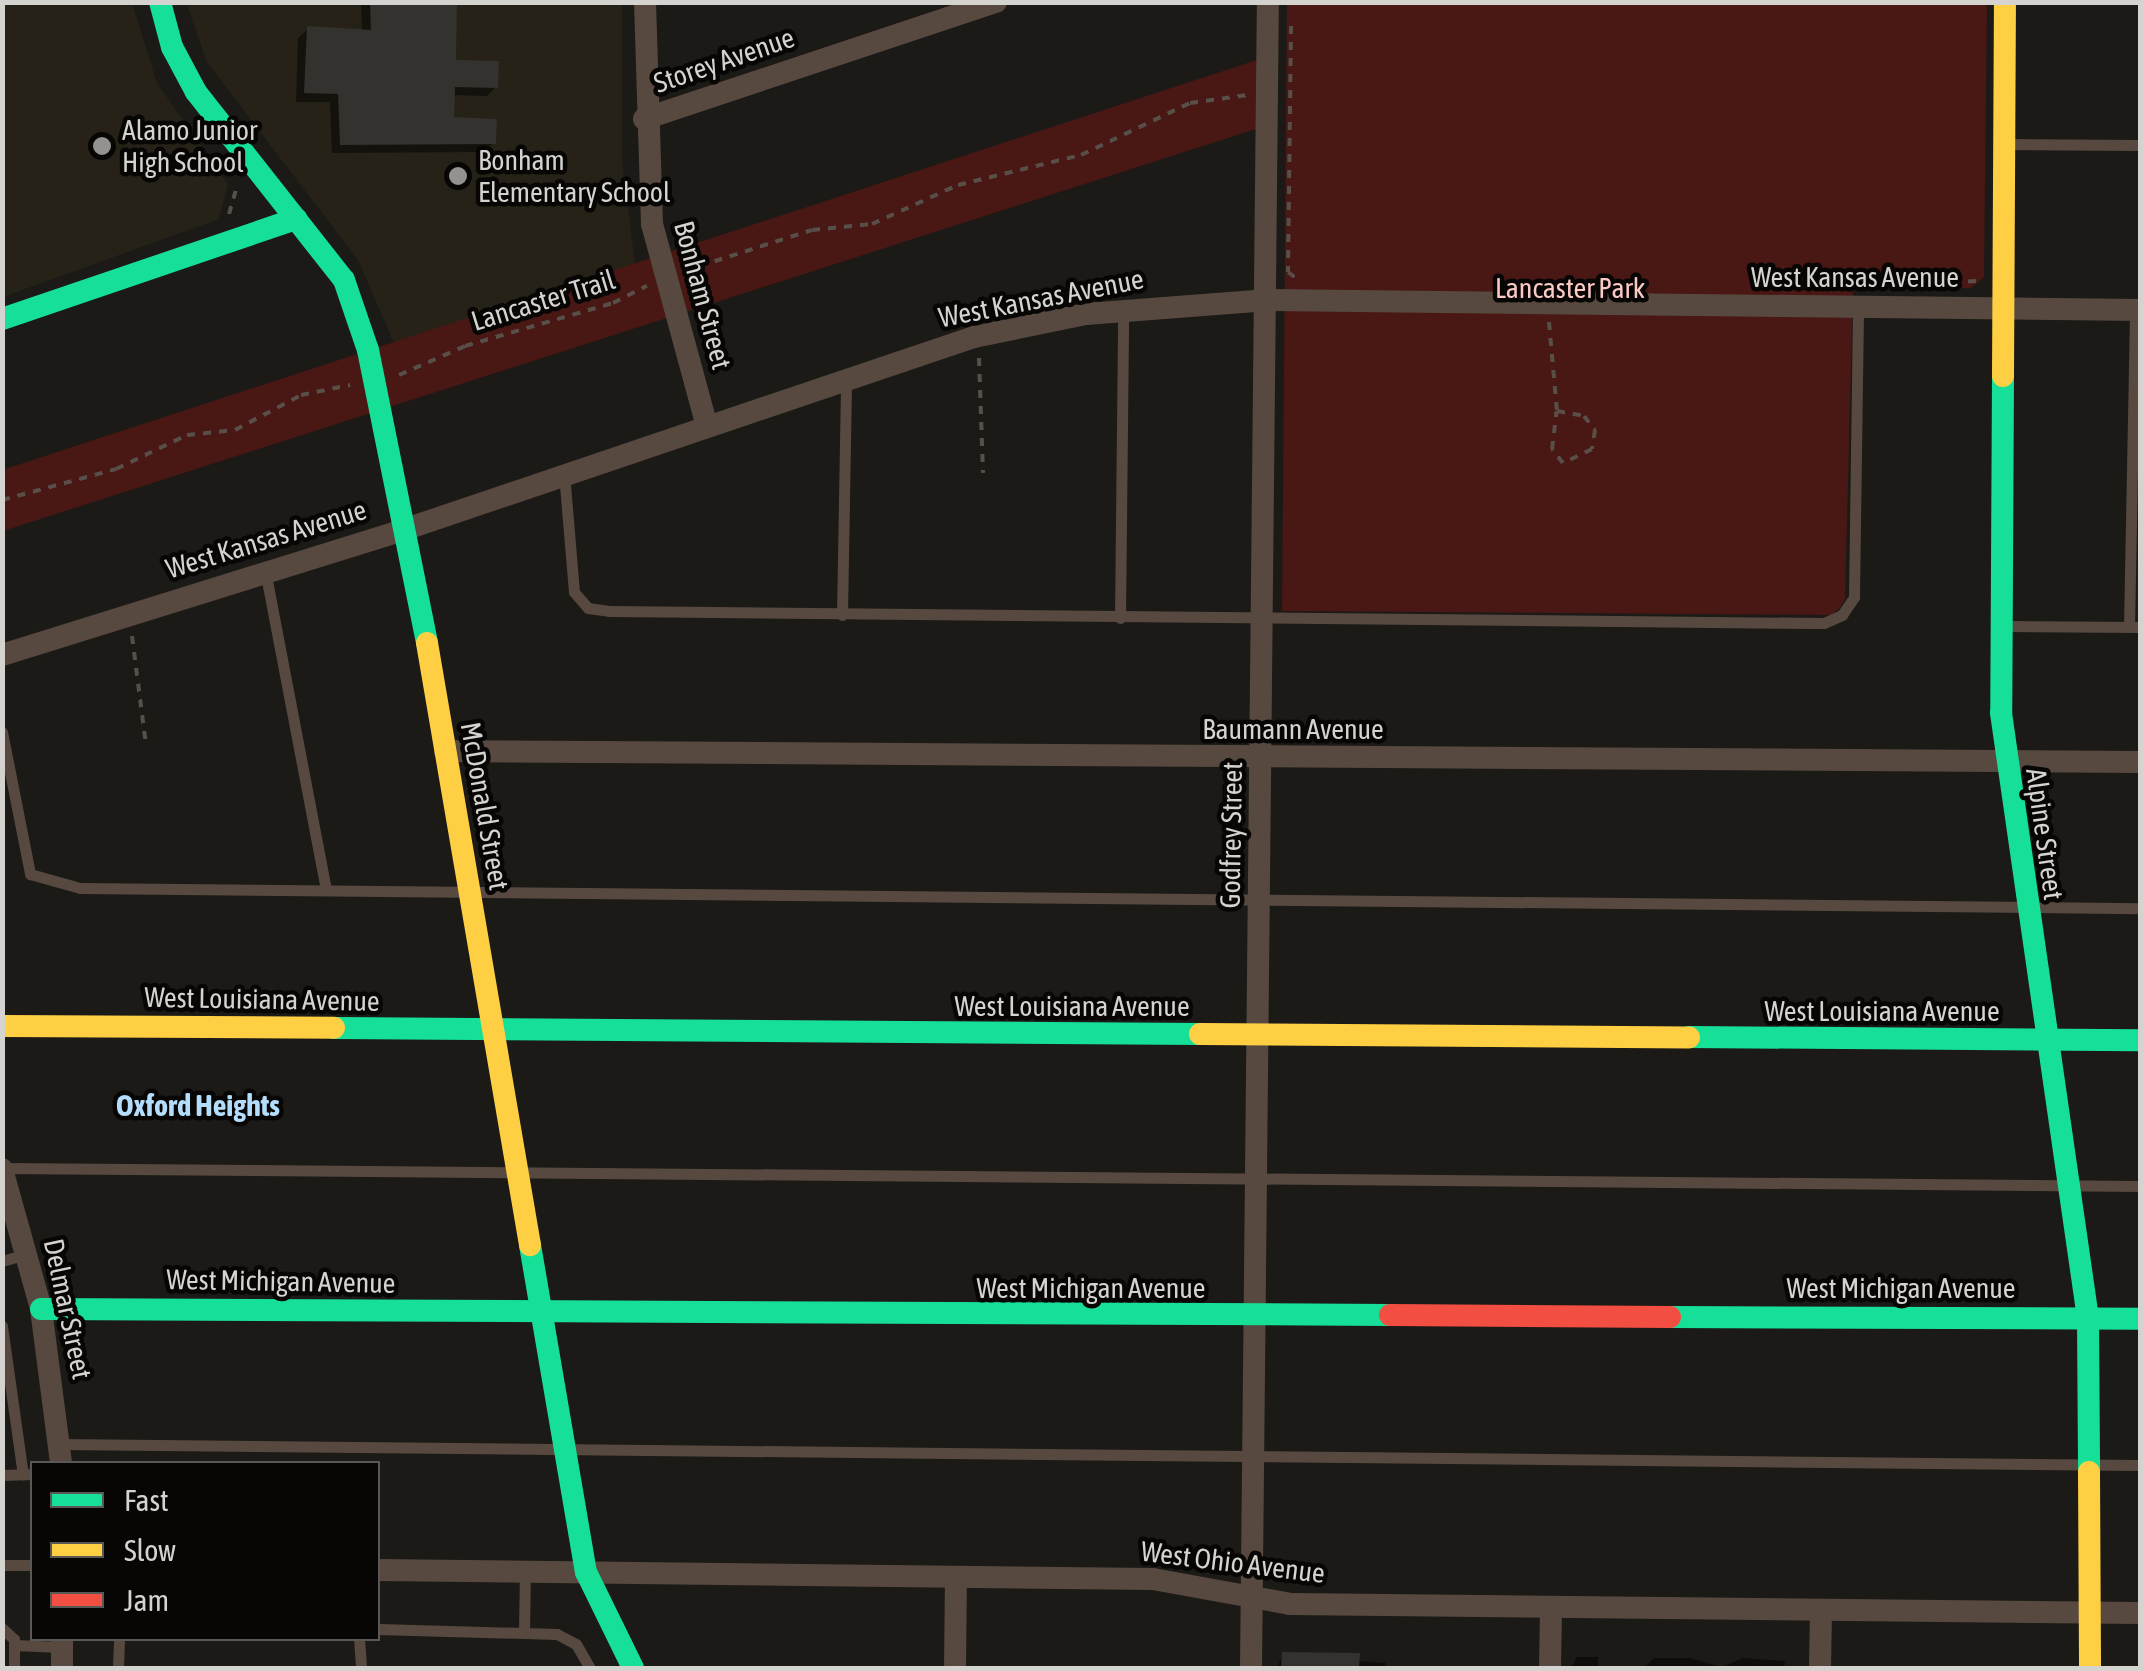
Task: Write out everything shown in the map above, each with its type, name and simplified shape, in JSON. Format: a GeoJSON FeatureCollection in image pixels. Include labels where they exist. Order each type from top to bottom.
{"type":"FeatureCollection","features":[{"type":"Feature","properties":{"kind":"street","name":"McDonald Street"},"geometry":{"type":"LineString","coordinates":[[160,2],[172,47],[196,92],[344,280],[376,381],[406,529],[586,1572],[633,1668]]}},
{"type":"Feature","properties":{"kind":"street","name":"Bonham Street"},"geometry":{"type":"LineString","coordinates":[[644,2],[644,118],[652,224],[706,423]]}},
{"type":"Feature","properties":{"kind":"street","name":"Storey Avenue"},"geometry":{"type":"LineString","coordinates":[[644,118],[921,14],[996,2]]}},
{"type":"Feature","properties":{"kind":"street","name":"Godfrey Street"},"geometry":{"type":"LineString","coordinates":[[1251,1668],[1268,300],[1268,2]]}},
{"type":"Feature","properties":{"kind":"street","name":"Alpine Street"},"geometry":{"type":"LineString","coordinates":[[2005,2],[1999,626],[2004,762],[2088,1318],[2090,1668]]}},
{"type":"Feature","properties":{"kind":"street"},"geometry":{"type":"LineString","coordinates":[[2,320],[296,220]]}},
{"type":"Feature","properties":{"kind":"street","name":"West Kansas Avenue"},"geometry":{"type":"LineString","coordinates":[[2,655],[130,611],[406,529],[706,423],[974,338],[1123,308],[1268,300],[2138,310]]}},
{"type":"Feature","properties":{"kind":"street","name":"Baumann Avenue"},"geometry":{"type":"LineString","coordinates":[[444,752],[2140,762]]}},
{"type":"Feature","properties":{"kind":"street","name":"West Louisiana Avenue"},"geometry":{"type":"LineString","coordinates":[[2,1026],[1256,1038],[2140,1040]]}},
{"type":"Feature","properties":{"kind":"street","name":"Delmar Street"},"geometry":{"type":"LineString","coordinates":[[2,1168],[41,1309],[60,1454]]}},
{"type":"Feature","properties":{"kind":"street","name":"West Michigan Avenue"},"geometry":{"type":"LineString","coordinates":[[41,1309],[1254,1319],[2140,1319]]}},
{"type":"Feature","properties":{"kind":"street","name":"West Ohio Avenue"},"geometry":{"type":"LineString","coordinates":[[380,1570],[1153,1579],[1252,1598],[1551,1609],[2140,1614]]}},
{"type":"Feature","properties":{"kind":"street"},"geometry":{"type":"LineString","coordinates":[[955,1668],[956,1577]]}},
{"type":"Feature","properties":{"kind":"street"},"geometry":{"type":"LineString","coordinates":[[1550,1668],[1551,1609]]}},
{"type":"Feature","properties":{"kind":"street"},"geometry":{"type":"LineString","coordinates":[[1820,1611],[1820,1668]]}},
{"type":"Feature","properties":{"kind":"lane"},"geometry":{"type":"LineString","coordinates":[[2004,144],[2140,146]]}},
{"type":"Feature","properties":{"kind":"lane"},"geometry":{"type":"LineString","coordinates":[[564,473],[568,571],[574,592],[588,608],[842,615],[1800,623],[1842,615],[1854,597],[1858,307]]}},
{"type":"Feature","properties":{"kind":"lane"},"geometry":{"type":"LineString","coordinates":[[1120,618],[1123,308]]}},
{"type":"Feature","properties":{"kind":"lane"},"geometry":{"type":"LineString","coordinates":[[1999,626],[2135,626],[2138,310]]}},
{"type":"Feature","properties":{"kind":"lane"},"geometry":{"type":"LineString","coordinates":[[842,615],[846,378]]}},
{"type":"Feature","properties":{"kind":"lane"},"geometry":{"type":"LineString","coordinates":[[265,570],[325,886]]}},
{"type":"Feature","properties":{"kind":"lane"},"geometry":{"type":"LineString","coordinates":[[2,732],[30,874],[80,888],[325,886],[1259,901],[2140,908]]}},
{"type":"Feature","properties":{"kind":"lane"},"geometry":{"type":"LineString","coordinates":[[2,1168],[2140,1186]]}},
{"type":"Feature","properties":{"kind":"lane"},"geometry":{"type":"LineString","coordinates":[[2,1261],[27,1254]]}},
{"type":"Feature","properties":{"kind":"lane"},"geometry":{"type":"LineString","coordinates":[[2,1326],[28,1474],[2,1476]]}},
{"type":"Feature","properties":{"kind":"lane"},"geometry":{"type":"LineString","coordinates":[[60,1454],[565,1448],[2140,1465]]}},
{"type":"Feature","properties":{"kind":"lane"},"geometry":{"type":"LineString","coordinates":[[2,1565],[30,1566]]}},
{"type":"Feature","properties":{"kind":"lane"},"geometry":{"type":"LineString","coordinates":[[524,1633],[525,1572]]}},
{"type":"Feature","properties":{"kind":"lane"},"geometry":{"type":"LineString","coordinates":[[2,1628],[14,1646],[14,1668]]}},
{"type":"Feature","properties":{"kind":"lane"},"geometry":{"type":"LineString","coordinates":[[380,1629],[557,1634],[576,1644],[590,1668]]}},
{"type":"Feature","properties":{"kind":"lane"},"geometry":{"type":"LineString","coordinates":[[118,1668],[119,1641]]}},
{"type":"Feature","properties":{"kind":"lane"},"geometry":{"type":"LineString","coordinates":[[359,1641],[361,1668]]}},
{"type":"Feature","properties":{"kind":"lane"},"geometry":{"type":"LineString","coordinates":[[14,1646],[62,1651]]}},
{"type":"Feature","properties":{"kind":"path"},"geometry":{"type":"LineString","coordinates":[[1290,14],[1288,272],[1304,284]]}},
{"type":"Feature","properties":{"kind":"path","name":"Lancaster Trail"},"geometry":{"type":"LineString","coordinates":[[2,500],[116,468],[188,435],[247,426],[301,395],[417,371],[464,346],[613,303],[665,277],[812,230],[872,224],[958,185],[1048,167],[1190,103],[1270,95]]}},
{"type":"Feature","properties":{"kind":"path"},"geometry":{"type":"LineString","coordinates":[[226,218],[238,189],[232,176]]}},
{"type":"Feature","properties":{"kind":"path"},"geometry":{"type":"LineString","coordinates":[[1886,284],[1975,284],[1982,269]]}},
{"type":"Feature","properties":{"kind":"path"},"geometry":{"type":"LineString","coordinates":[[1530,322],[1568,322]]}},
{"type":"Feature","properties":{"kind":"path"},"geometry":{"type":"LineString","coordinates":[[1549,322],[1557,411],[1552,449],[1564,463],[1592,449],[1594,430],[1584,416],[1557,411]]}},
{"type":"Feature","properties":{"kind":"path"},"geometry":{"type":"LineString","coordinates":[[974,338],[981,368],[983,473]]}},
{"type":"Feature","properties":{"kind":"path"},"geometry":{"type":"LineString","coordinates":[[130,611],[146,746]]}},
{"type":"Feature","properties":{"kind":"shaded area","name":"Alamo Junior High School"},"geometry":{"type":"Polygon","coordinates":[[[2,3],[132,3],[157,83],[228,184],[219,219],[3,297],[2,3]]]}},
{"type":"Feature","properties":{"kind":"shaded area","name":"Bonham Elementary School"},"geometry":{"type":"Polygon","coordinates":[[[186,3],[622,3],[622,160],[635,264],[394,343],[358,260],[207,62],[186,3]]]}},
{"type":"Feature","properties":{"kind":"green space","name":"Lancaster Park"},"geometry":{"type":"Polygon","coordinates":[[[1287,3],[1987,3],[1984,277],[1971,288],[1853,287],[1845,599],[1839,609],[1831,615],[1282,611],[1287,3]]]}},
{"type":"Feature","properties":{"kind":"green space"},"geometry":{"type":"Polygon","coordinates":[[[1266,57],[1259,128],[3,531],[2,470],[1266,57]]]}},
{"type":"Feature","properties":{"kind":"building"},"geometry":{"type":"Polygon","coordinates":[[[370,2],[457,2],[456,60],[499,61],[498,88],[455,87],[454,117],[497,119],[496,144],[340,145],[338,94],[304,93],[307,26],[371,30],[370,2]]]}},
{"type":"Feature","properties":{"kind":"building"},"geometry":{"type":"Polygon","coordinates":[[[1282,1652],[1360,1653],[1359,1668],[1281,1668],[1282,1652]]]}},
{"type":"Feature","properties":{"kind":"traffic: fast"},"geometry":{"type":"LineString","coordinates":[[160,2],[172,47],[196,92],[344,280],[368,350],[427,643]]}},
{"type":"Feature","properties":{"kind":"traffic: fast"},"geometry":{"type":"LineString","coordinates":[[2,319],[296,219]]}},
{"type":"Feature","properties":{"kind":"traffic: fast"},"geometry":{"type":"LineString","coordinates":[[2003,376],[2001,713],[2088,1318],[2089,1472]]}},
{"type":"Feature","properties":{"kind":"traffic: fast"},"geometry":{"type":"LineString","coordinates":[[334,1028],[1200,1034]]}},
{"type":"Feature","properties":{"kind":"traffic: fast"},"geometry":{"type":"LineString","coordinates":[[1689,1037],[2140,1040]]}},
{"type":"Feature","properties":{"kind":"traffic: fast"},"geometry":{"type":"LineString","coordinates":[[530,1245],[586,1572],[633,1668]]}},
{"type":"Feature","properties":{"kind":"traffic: fast"},"geometry":{"type":"LineString","coordinates":[[41,1309],[1390,1315]]}},
{"type":"Feature","properties":{"kind":"traffic: fast"},"geometry":{"type":"LineString","coordinates":[[1670,1317],[2140,1319]]}},
{"type":"Feature","properties":{"kind":"traffic: slow"},"geometry":{"type":"LineString","coordinates":[[2003,376],[2005,2]]}},
{"type":"Feature","properties":{"kind":"traffic: slow"},"geometry":{"type":"LineString","coordinates":[[427,643],[530,1245]]}},
{"type":"Feature","properties":{"kind":"traffic: slow"},"geometry":{"type":"LineString","coordinates":[[2,1026],[334,1028]]}},
{"type":"Feature","properties":{"kind":"traffic: slow"},"geometry":{"type":"LineString","coordinates":[[1200,1034],[1689,1037]]}},
{"type":"Feature","properties":{"kind":"traffic: slow"},"geometry":{"type":"LineString","coordinates":[[2089,1472],[2090,1668]]}},
{"type":"Feature","properties":{"kind":"traffic: jam"},"geometry":{"type":"LineString","coordinates":[[1390,1315],[1670,1317]]}},
{"type":"Feature","properties":{"kind":"place","name":"Alamo Junior High School"},"geometry":{"type":"Point","coordinates":[102,146]}},
{"type":"Feature","properties":{"kind":"place","name":"Bonham Elementary School"},"geometry":{"type":"Point","coordinates":[458,176]}},
{"type":"Feature","properties":{"kind":"district","name":"Oxford Heights"},"geometry":{"type":"Point","coordinates":[198,1105]}}]}
